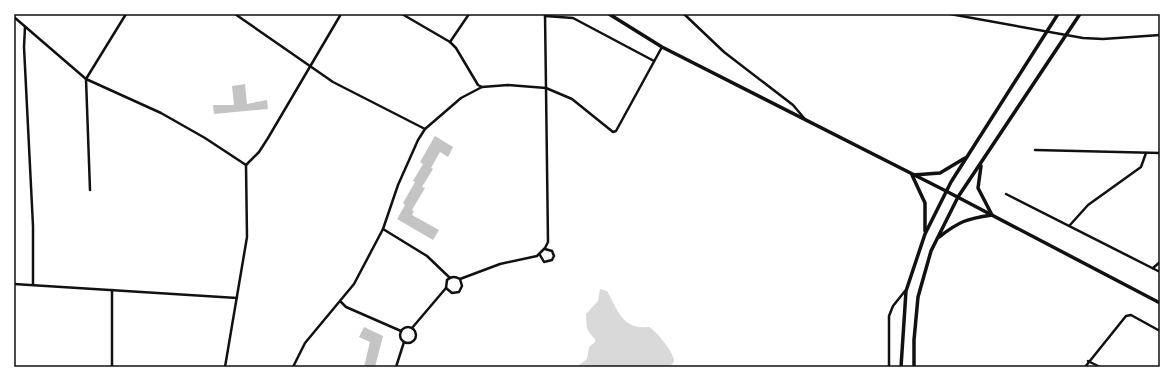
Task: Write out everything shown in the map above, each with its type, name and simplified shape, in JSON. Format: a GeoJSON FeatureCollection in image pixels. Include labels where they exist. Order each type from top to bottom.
{"type":"FeatureCollection","features":[{"type":"Feature","properties":{"kind":"main road"},"geometry":{"type":"LineString","coordinates":[[609,14],[662,46],[912,175],[958,197],[1160,303]]}},
{"type":"Feature","properties":{"kind":"main road"},"geometry":{"type":"LineString","coordinates":[[901,367],[906,291],[925,234],[946,191],[966,157],[1058,14]]}},
{"type":"Feature","properties":{"kind":"main road"},"geometry":{"type":"LineString","coordinates":[[914,367],[914,340],[918,297],[925,269],[938,237],[958,197],[1080,14]]}},
{"type":"Feature","properties":{"kind":"main road"},"geometry":{"type":"LineString","coordinates":[[912,175],[940,173],[966,157]]}},
{"type":"Feature","properties":{"kind":"main road"},"geometry":{"type":"LineString","coordinates":[[982,162],[978,180],[978,188],[992,215]]}},
{"type":"Feature","properties":{"kind":"main road"},"geometry":{"type":"LineString","coordinates":[[912,175],[925,203],[925,234]]}},
{"type":"Feature","properties":{"kind":"main road"},"geometry":{"type":"LineString","coordinates":[[938,237],[959,222],[968,218],[992,215]]}},
{"type":"Feature","properties":{"kind":"street"},"geometry":{"type":"LineString","coordinates":[[90,190],[86,79],[126,14]]}},
{"type":"Feature","properties":{"kind":"street"},"geometry":{"type":"LineString","coordinates":[[235,14],[333,82],[425,128]]}},
{"type":"Feature","properties":{"kind":"street"},"geometry":{"type":"LineString","coordinates":[[225,367],[247,237],[246,165],[259,152],[268,138],[341,14]]}},
{"type":"Feature","properties":{"kind":"street"},"geometry":{"type":"LineString","coordinates":[[402,14],[450,42],[456,48],[478,84],[482,87]]}},
{"type":"Feature","properties":{"kind":"street"},"geometry":{"type":"LineString","coordinates":[[450,42],[469,14]]}},
{"type":"Feature","properties":{"kind":"street"},"geometry":{"type":"LineString","coordinates":[[684,14],[724,52],[793,105],[805,120]]}},
{"type":"Feature","properties":{"kind":"street"},"geometry":{"type":"LineString","coordinates":[[950,14],[1083,38],[1103,39],[1160,35]]}},
{"type":"Feature","properties":{"kind":"street"},"geometry":{"type":"LineString","coordinates":[[460,279],[500,264],[540,255],[548,242],[544,15],[573,18],[654,61]]}},
{"type":"Feature","properties":{"kind":"street"},"geometry":{"type":"LineString","coordinates":[[14,17],[86,79],[161,113],[205,138],[246,165]]}},
{"type":"Feature","properties":{"kind":"street"},"geometry":{"type":"LineString","coordinates":[[25,26],[24,47],[33,226],[33,284]]}},
{"type":"Feature","properties":{"kind":"street"},"geometry":{"type":"LineString","coordinates":[[293,367],[305,343],[341,302],[354,284],[383,229],[398,185],[425,128],[461,98],[482,87],[508,86],[546,88],[572,99],[613,132],[616,131],[662,46]]}},
{"type":"Feature","properties":{"kind":"street"},"geometry":{"type":"LineString","coordinates":[[1035,150],[1160,153]]}},
{"type":"Feature","properties":{"kind":"street"},"geometry":{"type":"LineString","coordinates":[[1070,225],[1088,205],[1141,167],[1146,153]]}},
{"type":"Feature","properties":{"kind":"street"},"geometry":{"type":"LineString","coordinates":[[1006,194],[1070,225],[1160,272]]}},
{"type":"Feature","properties":{"kind":"street"},"geometry":{"type":"LineString","coordinates":[[383,229],[427,256],[450,278]]}},
{"type":"Feature","properties":{"kind":"street"},"geometry":{"type":"LineString","coordinates":[[540,255],[544,262],[552,260],[554,256],[552,251],[545,249]]}},
{"type":"Feature","properties":{"kind":"street"},"geometry":{"type":"LineString","coordinates":[[1153,268],[1160,262]]}},
{"type":"Feature","properties":{"kind":"street"},"geometry":{"type":"LineString","coordinates":[[412,328],[446,288],[446,284],[450,278],[455,276],[460,279],[462,286],[459,292],[452,293],[446,288]]}},
{"type":"Feature","properties":{"kind":"street"},"geometry":{"type":"LineString","coordinates":[[14,284],[237,298]]}},
{"type":"Feature","properties":{"kind":"street"},"geometry":{"type":"LineString","coordinates":[[112,290],[112,367]]}},
{"type":"Feature","properties":{"kind":"street"},"geometry":{"type":"LineString","coordinates":[[889,367],[890,316],[893,306],[906,291]]}},
{"type":"Feature","properties":{"kind":"street"},"geometry":{"type":"LineString","coordinates":[[341,302],[341,304],[346,307],[401,331]]}},
{"type":"Feature","properties":{"kind":"street"},"geometry":{"type":"LineString","coordinates":[[1085,367],[1088,361],[1097,354],[1126,316],[1131,315],[1160,331]]}},
{"type":"Feature","properties":{"kind":"street"},"geometry":{"type":"LineString","coordinates":[[401,331],[407,327],[412,328]]}},
{"type":"Feature","properties":{"kind":"street"},"geometry":{"type":"LineString","coordinates":[[401,331],[400,336],[404,342],[411,343],[416,337],[416,334],[412,328]]}},
{"type":"Feature","properties":{"kind":"street"},"geometry":{"type":"LineString","coordinates":[[396,367],[404,342]]}},
{"type":"Feature","properties":{"kind":"street"},"geometry":{"type":"LineString","coordinates":[[1088,361],[1100,367]]}},
{"type":"Feature","properties":{"kind":"shaded area"},"geometry":{"type":"Polygon","coordinates":[[[600,289],[607,291],[618,312],[627,322],[640,327],[649,327],[660,337],[673,356],[674,361],[669,367],[577,367],[587,359],[589,347],[595,342],[595,339],[587,328],[586,314],[598,301],[600,289]]]}},
{"type":"Feature","properties":{"kind":"building"},"geometry":{"type":"Polygon","coordinates":[[[245,84],[247,104],[267,100],[268,109],[214,114],[213,105],[234,105],[232,86],[245,84]]]}},
{"type":"Feature","properties":{"kind":"building"},"geometry":{"type":"Polygon","coordinates":[[[435,136],[453,147],[448,157],[440,152],[431,168],[433,169],[422,187],[425,188],[412,210],[414,211],[412,215],[439,230],[433,240],[397,219],[405,205],[403,203],[415,182],[413,181],[423,164],[420,162],[435,136]]]}},
{"type":"Feature","properties":{"kind":"building"},"geometry":{"type":"Polygon","coordinates":[[[364,327],[383,336],[375,367],[364,367],[370,342],[359,337],[364,327]]]}}]}
